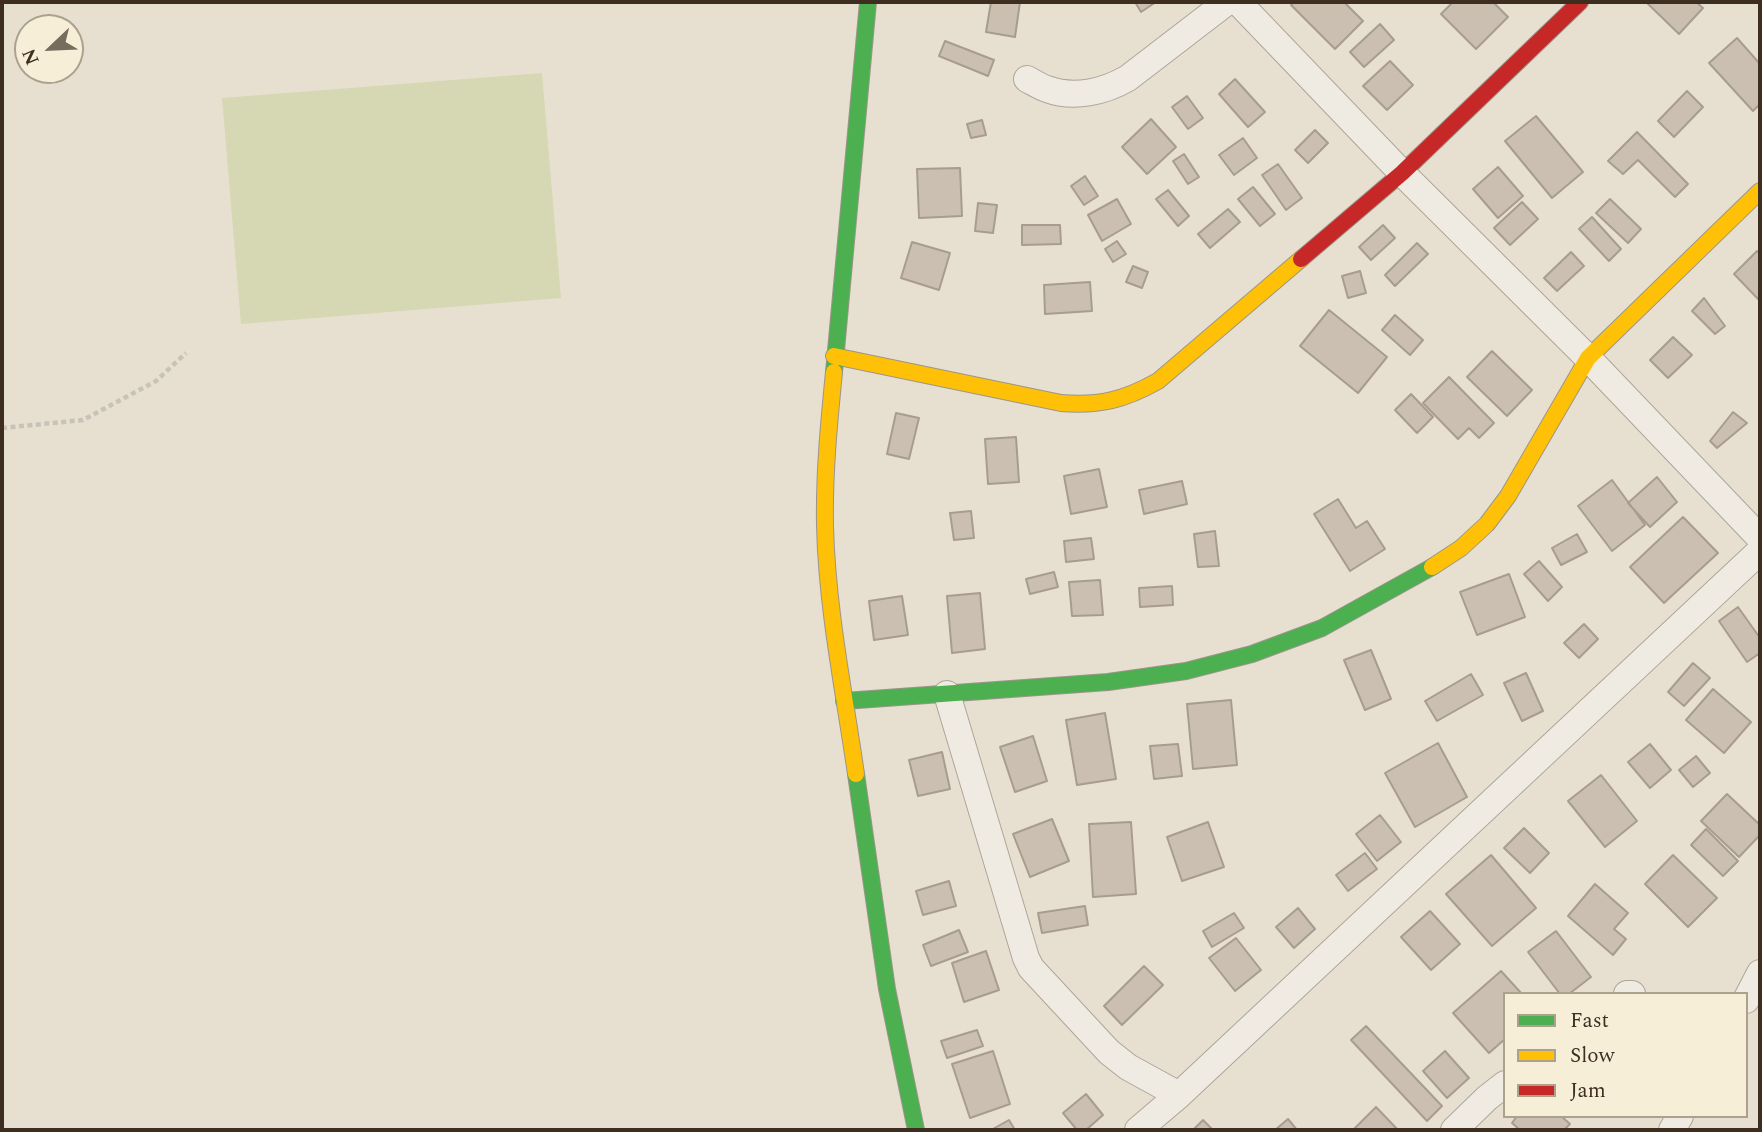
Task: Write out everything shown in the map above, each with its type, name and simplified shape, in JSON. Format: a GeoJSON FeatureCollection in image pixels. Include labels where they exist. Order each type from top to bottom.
{"type":"FeatureCollection","features":[{"type":"Feature","properties":{"kind":"street"},"geometry":{"type":"LineString","coordinates":[[868,2],[834,356],[825,472],[825,526],[829,591],[887,989],[916,1130]]}},
{"type":"Feature","properties":{"kind":"street"},"geometry":{"type":"LineString","coordinates":[[1027,79],[1047,89],[1062,92],[1095,92],[1117,84],[1227,2]]}},
{"type":"Feature","properties":{"kind":"street"},"geometry":{"type":"LineString","coordinates":[[1238,2],[1402,173],[1588,358],[1760,538]]}},
{"type":"Feature","properties":{"kind":"street"},"geometry":{"type":"LineString","coordinates":[[834,356],[1061,403],[1087,406],[1137,394],[1158,381],[1402,173],[1580,2]]}},
{"type":"Feature","properties":{"kind":"street"},"geometry":{"type":"LineString","coordinates":[[844,701],[1108,682],[1186,671],[1252,654],[1322,628],[1435,566],[1461,548],[1487,524],[1508,496],[1588,358],[1760,191]]}},
{"type":"Feature","properties":{"kind":"street"},"geometry":{"type":"LineString","coordinates":[[1139,1130],[1760,551]]}},
{"type":"Feature","properties":{"kind":"street"},"geometry":{"type":"LineString","coordinates":[[947,694],[1031,968],[1108,1052],[1179,1095]]}},
{"type":"Feature","properties":{"kind":"street"},"geometry":{"type":"LineString","coordinates":[[1748,996],[1760,973]]}},
{"type":"Feature","properties":{"kind":"street"},"geometry":{"type":"LineString","coordinates":[[1454,1130],[1503,1086]]}},
{"type":"Feature","properties":{"kind":"path"},"geometry":{"type":"LineString","coordinates":[[2,428],[83,420],[156,381],[187,353]]}},
{"type":"Feature","properties":{"kind":"green space"},"geometry":{"type":"Polygon","coordinates":[[[542,73],[561,298],[241,324],[222,98],[542,73]]]}},
{"type":"Feature","properties":{"kind":"building"},"geometry":{"type":"Polygon","coordinates":[[[991,2],[1020,2],[1015,37],[986,32],[991,2]]]}},
{"type":"Feature","properties":{"kind":"building"},"geometry":{"type":"Polygon","coordinates":[[[1135,2],[1156,2],[1141,12],[1135,2]]]}},
{"type":"Feature","properties":{"kind":"building"},"geometry":{"type":"Polygon","coordinates":[[[1294,2],[1344,2],[1363,21],[1335,49],[1291,5],[1294,2]]]}},
{"type":"Feature","properties":{"kind":"building"},"geometry":{"type":"Polygon","coordinates":[[[1453,2],[1493,2],[1508,17],[1476,49],[1441,14],[1453,2]]]}},
{"type":"Feature","properties":{"kind":"building"},"geometry":{"type":"Polygon","coordinates":[[[1646,2],[1696,2],[1703,8],[1679,34],[1646,2]]]}},
{"type":"Feature","properties":{"kind":"building"},"geometry":{"type":"Polygon","coordinates":[[[1380,24],[1394,40],[1364,67],[1350,52],[1380,24]]]}},
{"type":"Feature","properties":{"kind":"building"},"geometry":{"type":"Polygon","coordinates":[[[1737,38],[1760,64],[1760,104],[1753,111],[1709,63],[1737,38]]]}},
{"type":"Feature","properties":{"kind":"building"},"geometry":{"type":"Polygon","coordinates":[[[945,41],[994,60],[988,76],[939,56],[945,41]]]}},
{"type":"Feature","properties":{"kind":"building"},"geometry":{"type":"Polygon","coordinates":[[[1390,61],[1413,85],[1387,110],[1363,86],[1390,61]]]}},
{"type":"Feature","properties":{"kind":"building"},"geometry":{"type":"Polygon","coordinates":[[[1235,79],[1265,112],[1248,127],[1219,94],[1235,79]]]}},
{"type":"Feature","properties":{"kind":"building"},"geometry":{"type":"Polygon","coordinates":[[[1687,91],[1703,107],[1674,137],[1658,121],[1687,91]]]}},
{"type":"Feature","properties":{"kind":"building"},"geometry":{"type":"Polygon","coordinates":[[[1187,96],[1203,118],[1188,129],[1172,107],[1187,96]]]}},
{"type":"Feature","properties":{"kind":"building"},"geometry":{"type":"Polygon","coordinates":[[[1536,116],[1583,172],[1552,198],[1505,141],[1536,116]]]}},
{"type":"Feature","properties":{"kind":"building"},"geometry":{"type":"Polygon","coordinates":[[[1151,119],[1176,147],[1147,174],[1122,147],[1151,119]]]}},
{"type":"Feature","properties":{"kind":"building"},"geometry":{"type":"Polygon","coordinates":[[[982,120],[986,135],[971,138],[967,124],[982,120]]]}},
{"type":"Feature","properties":{"kind":"building"},"geometry":{"type":"Polygon","coordinates":[[[1315,130],[1328,143],[1308,163],[1295,150],[1315,130]]]}},
{"type":"Feature","properties":{"kind":"building"},"geometry":{"type":"Polygon","coordinates":[[[1637,132],[1688,184],[1675,197],[1638,160],[1623,174],[1608,161],[1637,132]]]}},
{"type":"Feature","properties":{"kind":"building"},"geometry":{"type":"Polygon","coordinates":[[[1243,138],[1257,158],[1234,175],[1219,155],[1243,138]]]}},
{"type":"Feature","properties":{"kind":"building"},"geometry":{"type":"Polygon","coordinates":[[[1184,154],[1199,177],[1188,184],[1173,161],[1184,154]]]}},
{"type":"Feature","properties":{"kind":"building"},"geometry":{"type":"Polygon","coordinates":[[[1278,164],[1302,198],[1286,210],[1262,175],[1278,164]]]}},
{"type":"Feature","properties":{"kind":"building"},"geometry":{"type":"Polygon","coordinates":[[[1498,167],[1523,196],[1498,218],[1473,189],[1498,167]]]}},
{"type":"Feature","properties":{"kind":"building"},"geometry":{"type":"Polygon","coordinates":[[[960,168],[962,216],[919,218],[917,169],[960,168]]]}},
{"type":"Feature","properties":{"kind":"building"},"geometry":{"type":"Polygon","coordinates":[[[1085,176],[1098,196],[1084,205],[1071,186],[1085,176]]]}},
{"type":"Feature","properties":{"kind":"building"},"geometry":{"type":"Polygon","coordinates":[[[1253,187],[1275,214],[1260,226],[1238,199],[1253,187]]]}},
{"type":"Feature","properties":{"kind":"building"},"geometry":{"type":"Polygon","coordinates":[[[1168,190],[1189,216],[1178,226],[1156,199],[1168,190]]]}},
{"type":"Feature","properties":{"kind":"building"},"geometry":{"type":"Polygon","coordinates":[[[1117,199],[1131,224],[1102,241],[1088,215],[1117,199]]]}},
{"type":"Feature","properties":{"kind":"building"},"geometry":{"type":"Polygon","coordinates":[[[1610,199],[1641,229],[1628,243],[1596,213],[1610,199]]]}},
{"type":"Feature","properties":{"kind":"building"},"geometry":{"type":"Polygon","coordinates":[[[1522,202],[1538,219],[1510,245],[1494,228],[1522,202]]]}},
{"type":"Feature","properties":{"kind":"building"},"geometry":{"type":"Polygon","coordinates":[[[978,203],[997,205],[993,233],[975,231],[978,203]]]}},
{"type":"Feature","properties":{"kind":"building"},"geometry":{"type":"Polygon","coordinates":[[[1228,209],[1240,222],[1210,248],[1198,234],[1228,209]]]}},
{"type":"Feature","properties":{"kind":"building"},"geometry":{"type":"Polygon","coordinates":[[[1592,217],[1621,249],[1609,261],[1579,229],[1592,217]]]}},
{"type":"Feature","properties":{"kind":"building"},"geometry":{"type":"Polygon","coordinates":[[[1022,225],[1060,225],[1061,244],[1022,245],[1022,225]]]}},
{"type":"Feature","properties":{"kind":"building"},"geometry":{"type":"Polygon","coordinates":[[[1383,225],[1395,238],[1371,260],[1359,247],[1383,225]]]}},
{"type":"Feature","properties":{"kind":"building"},"geometry":{"type":"Polygon","coordinates":[[[1117,241],[1126,254],[1113,262],[1105,249],[1117,241]]]}},
{"type":"Feature","properties":{"kind":"building"},"geometry":{"type":"Polygon","coordinates":[[[912,242],[950,253],[939,290],[901,278],[912,242]]]}},
{"type":"Feature","properties":{"kind":"building"},"geometry":{"type":"Polygon","coordinates":[[[1417,243],[1428,254],[1395,286],[1385,275],[1417,243]]]}},
{"type":"Feature","properties":{"kind":"building"},"geometry":{"type":"Polygon","coordinates":[[[1757,251],[1760,254],[1760,301],[1734,274],[1757,251]]]}},
{"type":"Feature","properties":{"kind":"building"},"geometry":{"type":"Polygon","coordinates":[[[1571,252],[1584,266],[1557,291],[1544,278],[1571,252]]]}},
{"type":"Feature","properties":{"kind":"building"},"geometry":{"type":"Polygon","coordinates":[[[1133,266],[1148,272],[1142,288],[1126,282],[1133,266]]]}},
{"type":"Feature","properties":{"kind":"building"},"geometry":{"type":"Polygon","coordinates":[[[1360,271],[1366,293],[1348,298],[1342,276],[1360,271]]]}},
{"type":"Feature","properties":{"kind":"building"},"geometry":{"type":"Polygon","coordinates":[[[1090,282],[1092,311],[1045,314],[1044,285],[1090,282]]]}},
{"type":"Feature","properties":{"kind":"building"},"geometry":{"type":"Polygon","coordinates":[[[1704,298],[1725,326],[1715,334],[1692,311],[1704,298]]]}},
{"type":"Feature","properties":{"kind":"building"},"geometry":{"type":"Polygon","coordinates":[[[1329,310],[1387,357],[1358,393],[1300,346],[1329,310]]]}},
{"type":"Feature","properties":{"kind":"building"},"geometry":{"type":"Polygon","coordinates":[[[1395,315],[1423,340],[1410,355],[1382,330],[1395,315]]]}},
{"type":"Feature","properties":{"kind":"building"},"geometry":{"type":"Polygon","coordinates":[[[1673,337],[1692,355],[1668,378],[1650,360],[1673,337]]]}},
{"type":"Feature","properties":{"kind":"building"},"geometry":{"type":"Polygon","coordinates":[[[1492,351],[1532,390],[1507,416],[1467,377],[1492,351]]]}},
{"type":"Feature","properties":{"kind":"building"},"geometry":{"type":"Polygon","coordinates":[[[1449,377],[1494,423],[1479,438],[1469,428],[1458,439],[1423,403],[1449,377]]]}},
{"type":"Feature","properties":{"kind":"building"},"geometry":{"type":"Polygon","coordinates":[[[1411,394],[1433,417],[1417,433],[1395,410],[1411,394]]]}},
{"type":"Feature","properties":{"kind":"building"},"geometry":{"type":"Polygon","coordinates":[[[1733,412],[1747,423],[1717,448],[1710,441],[1733,412]]]}},
{"type":"Feature","properties":{"kind":"building"},"geometry":{"type":"Polygon","coordinates":[[[896,413],[919,418],[909,459],[887,454],[896,413]]]}},
{"type":"Feature","properties":{"kind":"building"},"geometry":{"type":"Polygon","coordinates":[[[1016,437],[1019,482],[988,484],[985,439],[1016,437]]]}},
{"type":"Feature","properties":{"kind":"building"},"geometry":{"type":"Polygon","coordinates":[[[1099,469],[1107,507],[1071,514],[1064,476],[1099,469]]]}},
{"type":"Feature","properties":{"kind":"building"},"geometry":{"type":"Polygon","coordinates":[[[1657,477],[1677,502],[1650,527],[1628,503],[1657,477]]]}},
{"type":"Feature","properties":{"kind":"building"},"geometry":{"type":"Polygon","coordinates":[[[1612,480],[1645,525],[1612,551],[1578,506],[1612,480]]]}},
{"type":"Feature","properties":{"kind":"building"},"geometry":{"type":"Polygon","coordinates":[[[1182,481],[1187,504],[1144,514],[1139,490],[1182,481]]]}},
{"type":"Feature","properties":{"kind":"building"},"geometry":{"type":"Polygon","coordinates":[[[1338,499],[1356,528],[1367,521],[1385,549],[1350,571],[1314,514],[1338,499]]]}},
{"type":"Feature","properties":{"kind":"building"},"geometry":{"type":"Polygon","coordinates":[[[971,511],[974,538],[954,540],[950,513],[971,511]]]}},
{"type":"Feature","properties":{"kind":"building"},"geometry":{"type":"Polygon","coordinates":[[[1683,517],[1718,553],[1664,603],[1630,567],[1683,517]]]}},
{"type":"Feature","properties":{"kind":"building"},"geometry":{"type":"Polygon","coordinates":[[[1215,531],[1219,566],[1198,567],[1194,534],[1215,531]]]}},
{"type":"Feature","properties":{"kind":"building"},"geometry":{"type":"Polygon","coordinates":[[[1577,534],[1587,552],[1561,565],[1552,548],[1577,534]]]}},
{"type":"Feature","properties":{"kind":"building"},"geometry":{"type":"Polygon","coordinates":[[[1091,538],[1094,559],[1066,562],[1064,541],[1091,538]]]}},
{"type":"Feature","properties":{"kind":"building"},"geometry":{"type":"Polygon","coordinates":[[[1539,561],[1562,587],[1548,601],[1524,574],[1539,561]]]}},
{"type":"Feature","properties":{"kind":"building"},"geometry":{"type":"Polygon","coordinates":[[[1054,572],[1058,587],[1030,594],[1026,579],[1054,572]]]}},
{"type":"Feature","properties":{"kind":"building"},"geometry":{"type":"Polygon","coordinates":[[[1509,574],[1525,617],[1477,635],[1460,592],[1509,574]]]}},
{"type":"Feature","properties":{"kind":"building"},"geometry":{"type":"Polygon","coordinates":[[[1100,580],[1103,615],[1072,616],[1069,582],[1100,580]]]}},
{"type":"Feature","properties":{"kind":"building"},"geometry":{"type":"Polygon","coordinates":[[[1172,586],[1173,605],[1140,607],[1139,588],[1172,586]]]}},
{"type":"Feature","properties":{"kind":"building"},"geometry":{"type":"Polygon","coordinates":[[[980,593],[985,649],[952,653],[947,596],[980,593]]]}},
{"type":"Feature","properties":{"kind":"building"},"geometry":{"type":"Polygon","coordinates":[[[902,596],[908,635],[874,640],[869,601],[902,596]]]}},
{"type":"Feature","properties":{"kind":"building"},"geometry":{"type":"Polygon","coordinates":[[[1738,607],[1760,638],[1760,653],[1747,662],[1719,621],[1738,607]]]}},
{"type":"Feature","properties":{"kind":"building"},"geometry":{"type":"Polygon","coordinates":[[[1584,624],[1598,639],[1579,658],[1564,643],[1584,624]]]}},
{"type":"Feature","properties":{"kind":"building"},"geometry":{"type":"Polygon","coordinates":[[[1371,650],[1391,699],[1365,710],[1344,660],[1371,650]]]}},
{"type":"Feature","properties":{"kind":"building"},"geometry":{"type":"Polygon","coordinates":[[[1693,663],[1710,678],[1684,706],[1668,692],[1693,663]]]}},
{"type":"Feature","properties":{"kind":"building"},"geometry":{"type":"Polygon","coordinates":[[[1526,673],[1543,711],[1522,721],[1504,683],[1526,673]]]}},
{"type":"Feature","properties":{"kind":"building"},"geometry":{"type":"Polygon","coordinates":[[[1471,674],[1483,695],[1437,721],[1425,701],[1471,674]]]}},
{"type":"Feature","properties":{"kind":"building"},"geometry":{"type":"Polygon","coordinates":[[[1713,689],[1751,722],[1724,753],[1686,720],[1713,689]]]}},
{"type":"Feature","properties":{"kind":"building"},"geometry":{"type":"Polygon","coordinates":[[[1231,700],[1237,765],[1193,769],[1187,704],[1231,700]]]}},
{"type":"Feature","properties":{"kind":"building"},"geometry":{"type":"Polygon","coordinates":[[[1105,713],[1116,779],[1077,785],[1066,720],[1105,713]]]}},
{"type":"Feature","properties":{"kind":"building"},"geometry":{"type":"Polygon","coordinates":[[[1033,736],[1047,781],[1015,792],[1000,747],[1033,736]]]}},
{"type":"Feature","properties":{"kind":"building"},"geometry":{"type":"Polygon","coordinates":[[[1438,743],[1467,797],[1415,827],[1385,773],[1438,743]]]}},
{"type":"Feature","properties":{"kind":"building"},"geometry":{"type":"Polygon","coordinates":[[[1178,744],[1182,776],[1154,779],[1150,746],[1178,744]]]}},
{"type":"Feature","properties":{"kind":"building"},"geometry":{"type":"Polygon","coordinates":[[[1650,744],[1671,770],[1650,788],[1628,762],[1650,744]]]}},
{"type":"Feature","properties":{"kind":"building"},"geometry":{"type":"Polygon","coordinates":[[[942,752],[950,789],[918,796],[909,760],[942,752]]]}},
{"type":"Feature","properties":{"kind":"building"},"geometry":{"type":"Polygon","coordinates":[[[1696,756],[1710,773],[1693,787],[1679,770],[1696,756]]]}},
{"type":"Feature","properties":{"kind":"building"},"geometry":{"type":"Polygon","coordinates":[[[1601,775],[1637,821],[1605,847],[1568,801],[1601,775]]]}},
{"type":"Feature","properties":{"kind":"building"},"geometry":{"type":"Polygon","coordinates":[[[1727,794],[1760,825],[1760,835],[1739,857],[1701,821],[1727,794]]]}},
{"type":"Feature","properties":{"kind":"building"},"geometry":{"type":"Polygon","coordinates":[[[1380,815],[1401,842],[1377,861],[1356,834],[1380,815]]]}},
{"type":"Feature","properties":{"kind":"building"},"geometry":{"type":"Polygon","coordinates":[[[1052,819],[1069,861],[1030,877],[1013,834],[1052,819]]]}},
{"type":"Feature","properties":{"kind":"building"},"geometry":{"type":"Polygon","coordinates":[[[1131,822],[1136,894],[1093,897],[1089,824],[1131,822]]]}},
{"type":"Feature","properties":{"kind":"building"},"geometry":{"type":"Polygon","coordinates":[[[1208,822],[1224,867],[1182,881],[1167,837],[1208,822]]]}},
{"type":"Feature","properties":{"kind":"building"},"geometry":{"type":"Polygon","coordinates":[[[1524,828],[1549,853],[1530,873],[1504,848],[1524,828]]]}},
{"type":"Feature","properties":{"kind":"building"},"geometry":{"type":"Polygon","coordinates":[[[1706,829],[1738,861],[1723,876],[1691,845],[1706,829]]]}},
{"type":"Feature","properties":{"kind":"building"},"geometry":{"type":"Polygon","coordinates":[[[1365,853],[1377,869],[1348,891],[1336,875],[1365,853]]]}},
{"type":"Feature","properties":{"kind":"building"},"geometry":{"type":"Polygon","coordinates":[[[1491,855],[1536,908],[1492,946],[1446,894],[1491,855]]]}},
{"type":"Feature","properties":{"kind":"building"},"geometry":{"type":"Polygon","coordinates":[[[1673,855],[1717,898],[1688,927],[1645,884],[1673,855]]]}},
{"type":"Feature","properties":{"kind":"building"},"geometry":{"type":"Polygon","coordinates":[[[949,881],[956,906],[923,915],[916,891],[949,881]]]}},
{"type":"Feature","properties":{"kind":"building"},"geometry":{"type":"Polygon","coordinates":[[[1595,884],[1628,913],[1614,929],[1626,939],[1613,955],[1568,916],[1595,884]]]}},
{"type":"Feature","properties":{"kind":"building"},"geometry":{"type":"Polygon","coordinates":[[[1085,906],[1088,925],[1042,933],[1038,913],[1085,906]]]}},
{"type":"Feature","properties":{"kind":"building"},"geometry":{"type":"Polygon","coordinates":[[[1298,908],[1315,929],[1294,948],[1276,927],[1298,908]]]}},
{"type":"Feature","properties":{"kind":"building"},"geometry":{"type":"Polygon","coordinates":[[[1430,911],[1460,944],[1431,970],[1401,937],[1430,911]]]}},
{"type":"Feature","properties":{"kind":"building"},"geometry":{"type":"Polygon","coordinates":[[[1234,913],[1244,928],[1212,947],[1203,931],[1234,913]]]}},
{"type":"Feature","properties":{"kind":"building"},"geometry":{"type":"Polygon","coordinates":[[[959,930],[968,952],[931,966],[923,945],[959,930]]]}},
{"type":"Feature","properties":{"kind":"building"},"geometry":{"type":"Polygon","coordinates":[[[1556,931],[1591,977],[1572,992],[1558,992],[1528,952],[1556,931]]]}},
{"type":"Feature","properties":{"kind":"building"},"geometry":{"type":"Polygon","coordinates":[[[1236,938],[1261,970],[1235,991],[1209,958],[1236,938]]]}},
{"type":"Feature","properties":{"kind":"building"},"geometry":{"type":"Polygon","coordinates":[[[986,951],[999,990],[964,1002],[952,963],[986,951]]]}},
{"type":"Feature","properties":{"kind":"building"},"geometry":{"type":"Polygon","coordinates":[[[1144,966],[1163,985],[1122,1025],[1104,1006],[1144,966]]]}},
{"type":"Feature","properties":{"kind":"building"},"geometry":{"type":"Polygon","coordinates":[[[1501,971],[1520,992],[1503,992],[1503,1041],[1489,1053],[1453,1013],[1501,971]]]}},
{"type":"Feature","properties":{"kind":"building"},"geometry":{"type":"Polygon","coordinates":[[[1366,1026],[1442,1106],[1427,1121],[1351,1040],[1366,1026]]]}},
{"type":"Feature","properties":{"kind":"building"},"geometry":{"type":"Polygon","coordinates":[[[977,1030],[983,1046],[947,1058],[941,1041],[977,1030]]]}},
{"type":"Feature","properties":{"kind":"building"},"geometry":{"type":"Polygon","coordinates":[[[993,1051],[1010,1104],[970,1118],[952,1064],[993,1051]]]}},
{"type":"Feature","properties":{"kind":"building"},"geometry":{"type":"Polygon","coordinates":[[[1445,1051],[1469,1078],[1447,1098],[1423,1071],[1445,1051]]]}},
{"type":"Feature","properties":{"kind":"building"},"geometry":{"type":"Polygon","coordinates":[[[1086,1094],[1103,1115],[1086,1130],[1077,1130],[1063,1113],[1086,1094]]]}},
{"type":"Feature","properties":{"kind":"building"},"geometry":{"type":"Polygon","coordinates":[[[1376,1107],[1398,1130],[1353,1130],[1376,1107]]]}},
{"type":"Feature","properties":{"kind":"building"},"geometry":{"type":"Polygon","coordinates":[[[1516,1118],[1563,1118],[1570,1124],[1564,1130],[1520,1130],[1512,1123],[1516,1118]]]}},
{"type":"Feature","properties":{"kind":"building"},"geometry":{"type":"Polygon","coordinates":[[[1288,1119],[1297,1130],[1275,1130],[1288,1119]]]}},
{"type":"Feature","properties":{"kind":"building"},"geometry":{"type":"Polygon","coordinates":[[[1009,1120],[1015,1130],[991,1130],[1009,1120]]]}},
{"type":"Feature","properties":{"kind":"building"},"geometry":{"type":"Polygon","coordinates":[[[1203,1120],[1213,1130],[1193,1130],[1203,1120]]]}},
{"type":"Feature","properties":{"kind":"traffic: fast"},"geometry":{"type":"LineString","coordinates":[[834,372],[868,2]]}},
{"type":"Feature","properties":{"kind":"traffic: fast"},"geometry":{"type":"LineString","coordinates":[[844,701],[1108,682],[1186,671],[1252,654],[1322,628],[1432,567]]}},
{"type":"Feature","properties":{"kind":"traffic: fast"},"geometry":{"type":"LineString","coordinates":[[856,774],[887,989],[916,1130]]}},
{"type":"Feature","properties":{"kind":"traffic: slow"},"geometry":{"type":"LineString","coordinates":[[1432,567],[1461,548],[1487,524],[1508,496],[1588,358],[1760,191]]}},
{"type":"Feature","properties":{"kind":"traffic: slow"},"geometry":{"type":"LineString","coordinates":[[834,356],[1061,403],[1088,404],[1111,400],[1134,393],[1158,381],[1301,259]]}},
{"type":"Feature","properties":{"kind":"traffic: slow"},"geometry":{"type":"LineString","coordinates":[[834,372],[825,487],[826,557],[856,774]]}},
{"type":"Feature","properties":{"kind":"traffic: jam"},"geometry":{"type":"LineString","coordinates":[[1301,259],[1402,173],[1580,2]]}}]}
